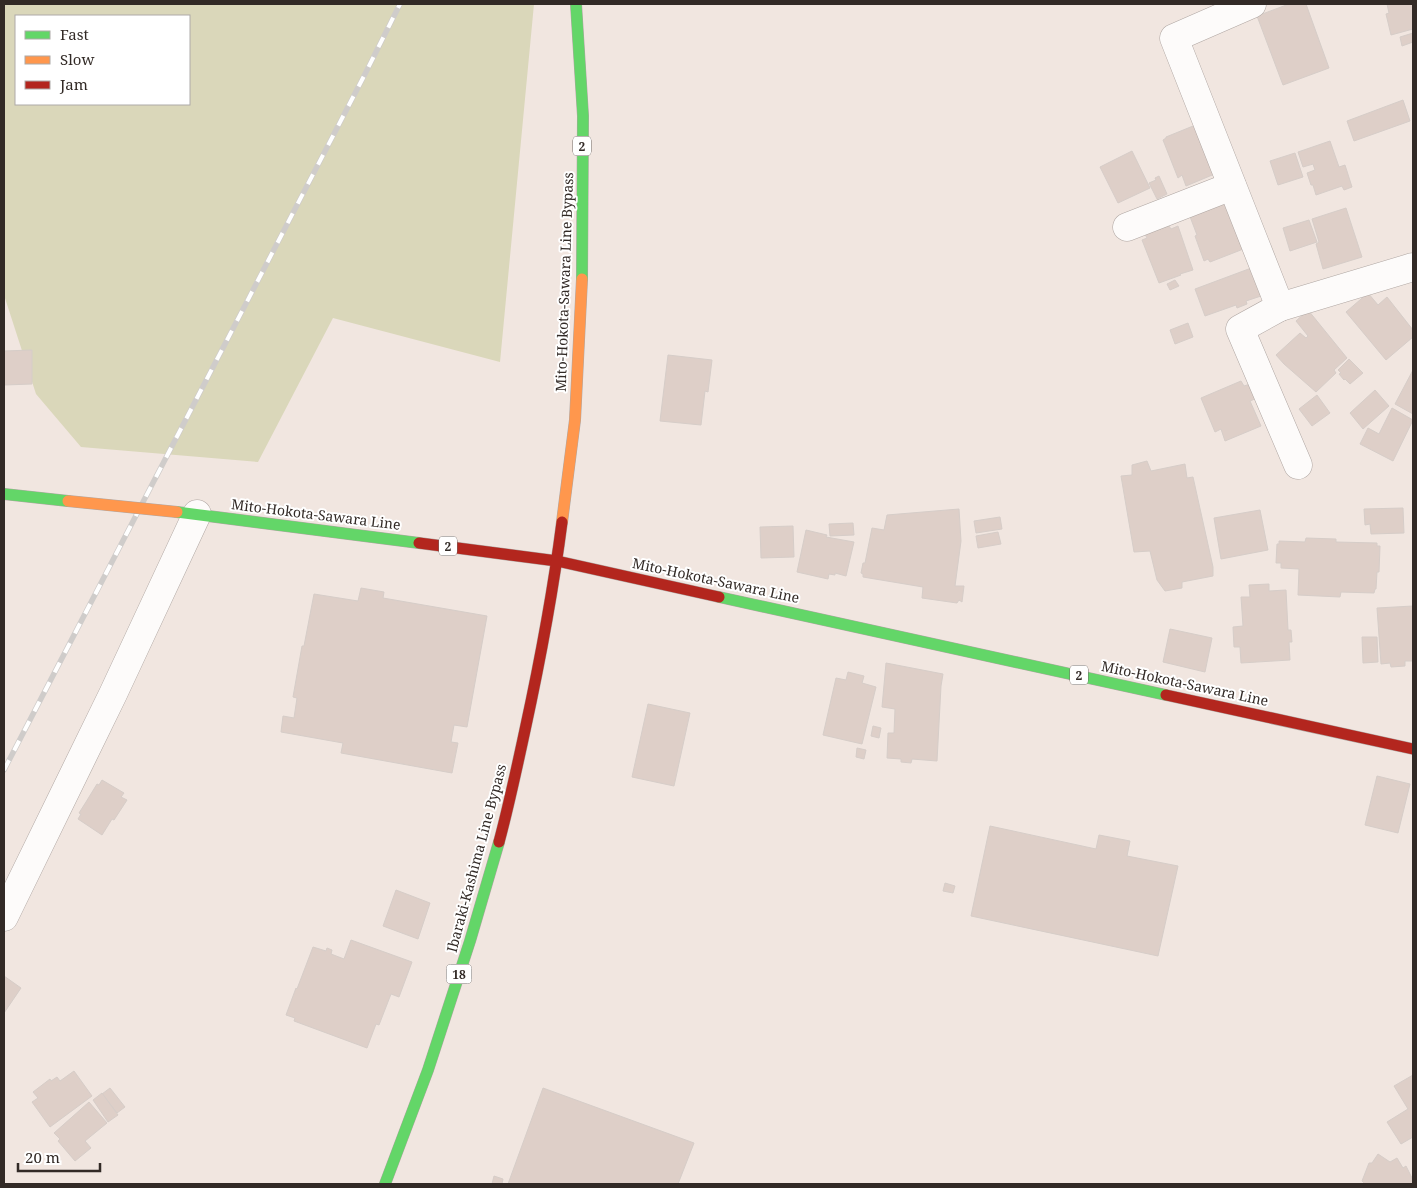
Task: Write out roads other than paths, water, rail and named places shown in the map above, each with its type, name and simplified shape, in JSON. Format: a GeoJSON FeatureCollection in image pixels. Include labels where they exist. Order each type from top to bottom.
{"type":"FeatureCollection","features":[{"type":"Feature","properties":{"kind":"main road","name":"Mito-Hokota-Sawara Line Bypass"},"geometry":{"type":"LineString","coordinates":[[557,561],[575,420],[582,289],[582,116],[576,4]]}},
{"type":"Feature","properties":{"kind":"main road","name":"Mito-Hokota-Sawara Line"},"geometry":{"type":"LineString","coordinates":[[4,494],[187,513],[557,561],[1413,749]]}},
{"type":"Feature","properties":{"kind":"main road","name":"Ibaraki-Kashima Line Bypass"},"geometry":{"type":"LineString","coordinates":[[385,1184],[434,1051],[470,941],[508,809],[536,676],[557,561]]}},
{"type":"Feature","properties":{"kind":"street"},"geometry":{"type":"LineString","coordinates":[[1252,4],[1174,38],[1280,307]]}},
{"type":"Feature","properties":{"kind":"street"},"geometry":{"type":"LineString","coordinates":[[1127,227],[1232,186]]}},
{"type":"Feature","properties":{"kind":"street"},"geometry":{"type":"LineString","coordinates":[[1298,465],[1240,329],[1280,307],[1413,267]]}},
{"type":"Feature","properties":{"kind":"street"},"geometry":{"type":"LineString","coordinates":[[4,917],[113,694],[187,513]]}},
{"type":"Feature","properties":{"kind":"railway"},"geometry":{"type":"LineString","coordinates":[[4,770],[400,4]]}}]}
